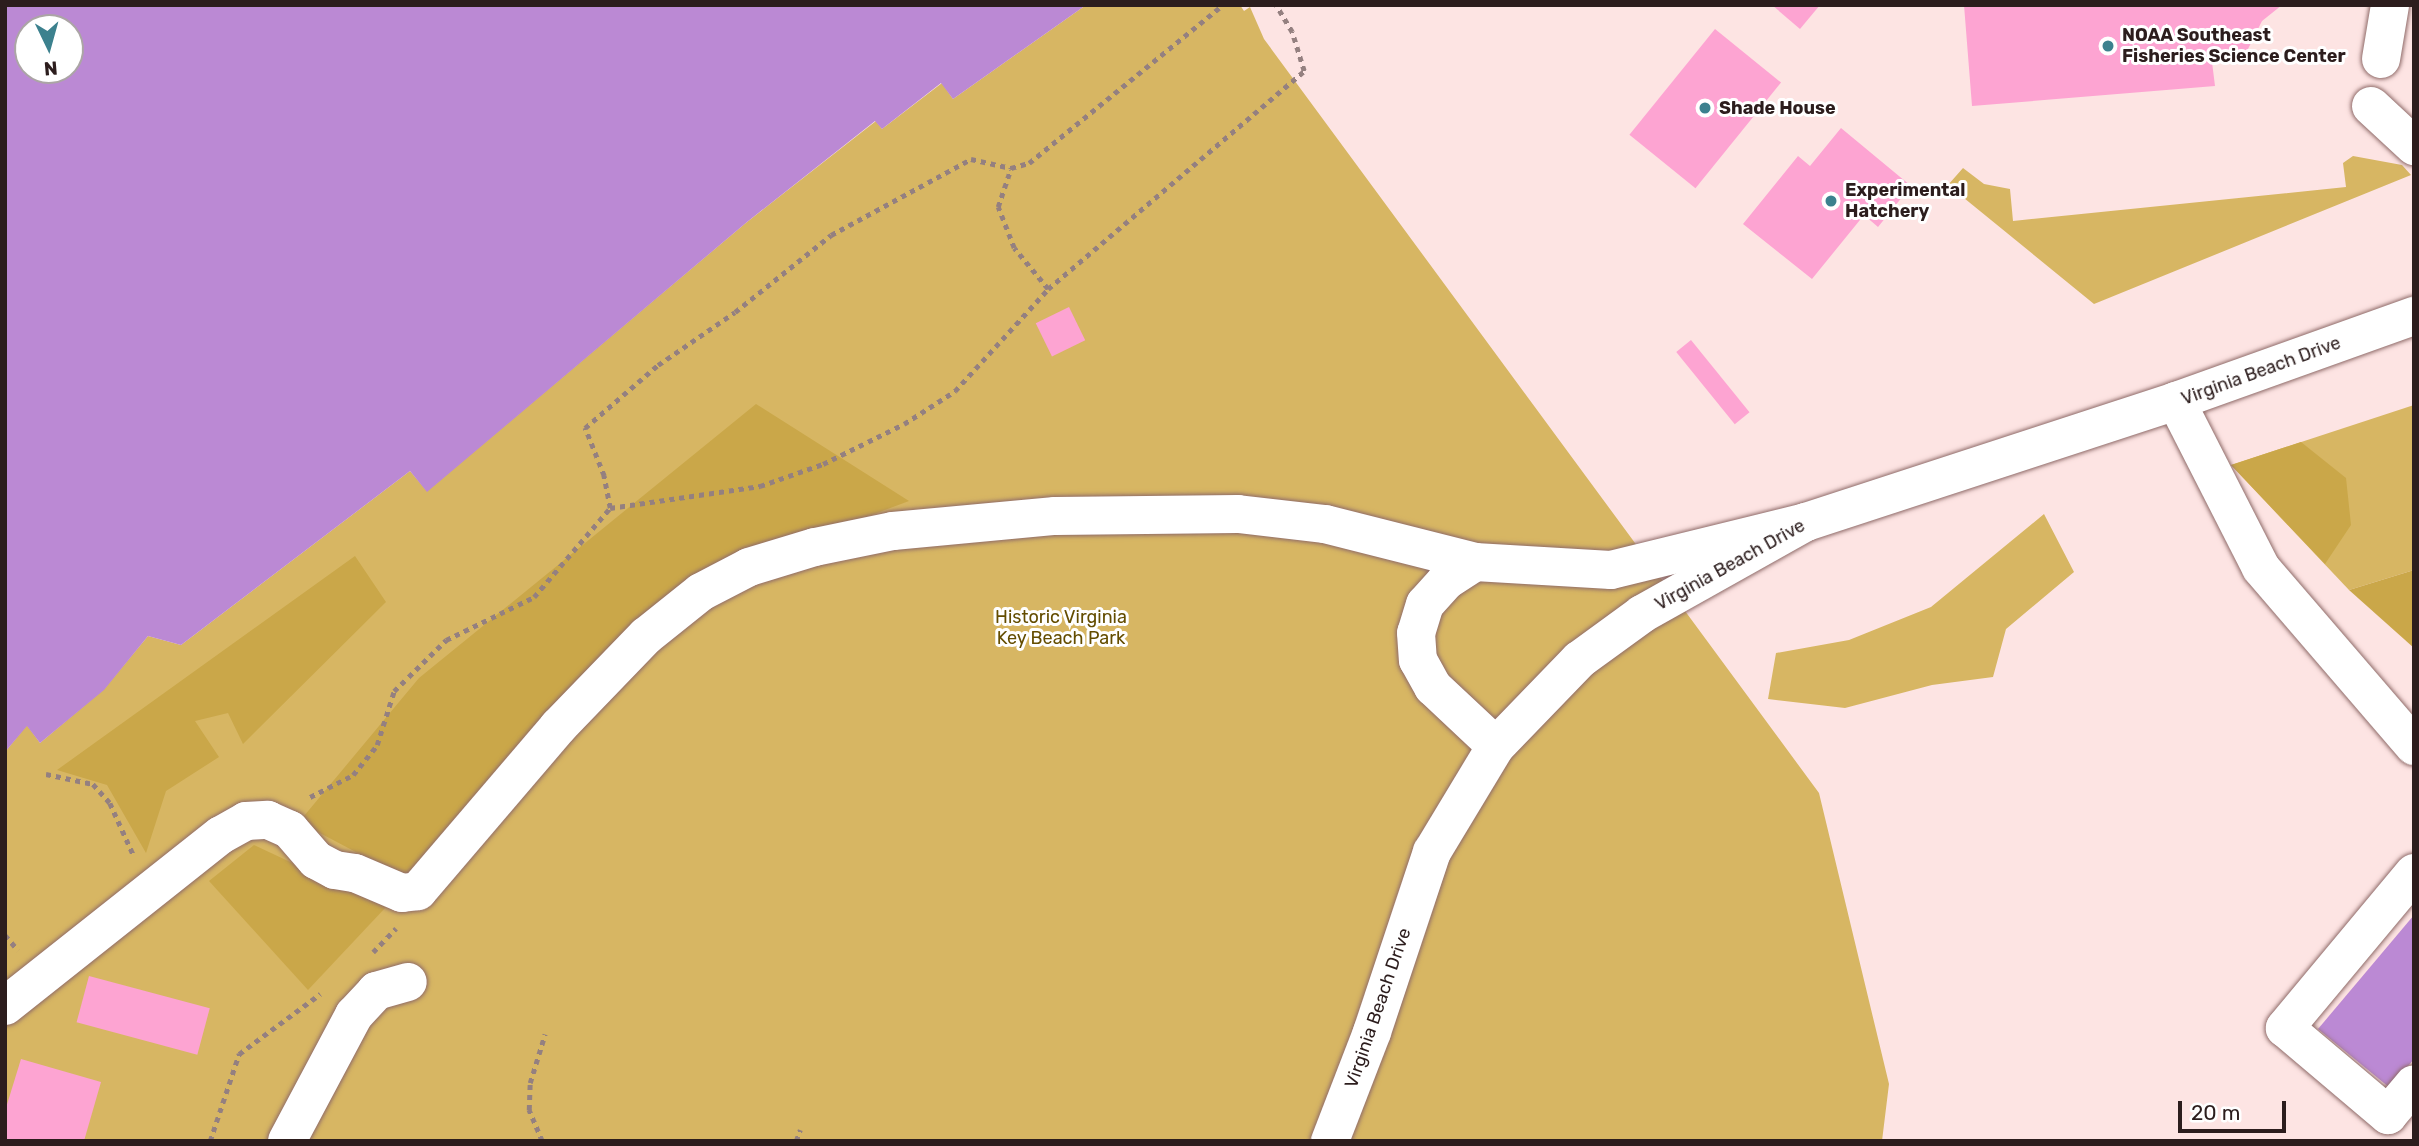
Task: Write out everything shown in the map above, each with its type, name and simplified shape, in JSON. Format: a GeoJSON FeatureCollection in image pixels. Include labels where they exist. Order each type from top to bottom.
{"type":"FeatureCollection","features":[{"type":"Feature","properties":{"kind":"street"},"geometry":{"type":"LineString","coordinates":[[2381,59],[2390,5]]}},
{"type":"Feature","properties":{"kind":"street"},"geometry":{"type":"LineString","coordinates":[[2371,106],[2414,146]]}},
{"type":"Feature","properties":{"kind":"street","name":"Virginia Beach Drive"},"geometry":{"type":"LineString","coordinates":[[1330,1141],[1372,1032],[1432,852],[1496,746],[1579,660],[1642,614],[1807,522],[2176,401],[2414,316]]}},
{"type":"Feature","properties":{"kind":"street"},"geometry":{"type":"LineString","coordinates":[[2176,401],[2261,568],[2414,746]]}},
{"type":"Feature","properties":{"kind":"street"},"geometry":{"type":"LineString","coordinates":[[5,1006],[220,835],[246,821],[268,820],[290,830],[316,860],[335,870],[355,873],[402,893],[418,891],[558,727],[646,636],[701,592],[749,568],[815,547],[893,531],[1055,516],[1225,513],[1325,524],[1475,562],[1611,570],[1807,522]]}},
{"type":"Feature","properties":{"kind":"street"},"geometry":{"type":"LineString","coordinates":[[1475,562],[1446,581],[1425,604],[1416,633],[1418,660],[1433,687],[1496,746]]}},
{"type":"Feature","properties":{"kind":"street"},"geometry":{"type":"LineString","coordinates":[[2414,873],[2286,1028],[2388,1115],[2414,1084]]}},
{"type":"Feature","properties":{"kind":"street"},"geometry":{"type":"LineString","coordinates":[[287,1141],[354,1014],[376,991],[408,982]]}},
{"type":"Feature","properties":{"kind":"path"},"geometry":{"type":"LineString","coordinates":[[610,508],[604,476],[585,428],[658,365],[735,312],[831,235],[971,159],[1011,168],[1030,163],[1223,5]]}},
{"type":"Feature","properties":{"kind":"path"},"geometry":{"type":"LineString","coordinates":[[268,820],[353,775],[377,745],[394,691],[446,640],[534,597],[610,508],[760,486],[823,464],[904,424],[955,391],[1048,289],[1304,71],[1292,32],[1276,5]]}},
{"type":"Feature","properties":{"kind":"path"},"geometry":{"type":"LineString","coordinates":[[1011,168],[998,207],[1014,248],[1048,289]]}},
{"type":"Feature","properties":{"kind":"path"},"geometry":{"type":"LineString","coordinates":[[46,774],[93,784],[110,803],[150,891]]}},
{"type":"Feature","properties":{"kind":"path"},"geometry":{"type":"LineString","coordinates":[[367,957],[389,939],[418,891]]}},
{"type":"Feature","properties":{"kind":"path"},"geometry":{"type":"LineString","coordinates":[[210,1141],[239,1054],[323,991]]}},
{"type":"Feature","properties":{"kind":"path"},"geometry":{"type":"LineString","coordinates":[[542,1141],[528,1110],[530,1083],[545,1034]]}},
{"type":"Feature","properties":{"kind":"path"},"geometry":{"type":"LineString","coordinates":[[796,1141],[800,1130]]}},
{"type":"Feature","properties":{"kind":"green space","name":"Historic Virginia Key Beach Park"},"geometry":{"type":"Polygon","coordinates":[[[1086,5],[1240,5],[1244,11],[1250,7],[1264,39],[1819,793],[1889,1084],[1882,1141],[5,1141],[5,752],[27,725],[40,743],[104,689],[148,636],[181,645],[410,471],[427,491],[747,222],[876,121],[882,129],[942,83],[953,99],[1086,5]]]}},
{"type":"Feature","properties":{"kind":"green space"},"geometry":{"type":"Polygon","coordinates":[[[2353,156],[2402,165],[2411,175],[2094,304],[1948,185],[1963,168],[1984,184],[2010,189],[2013,221],[2346,187],[2343,163],[2353,156]]]}},
{"type":"Feature","properties":{"kind":"green space"},"geometry":{"type":"Polygon","coordinates":[[[2414,405],[2414,570],[2349,590],[2231,465],[2414,405]]]}},
{"type":"Feature","properties":{"kind":"green space"},"geometry":{"type":"Polygon","coordinates":[[[2044,514],[2074,572],[2006,629],[1993,677],[1932,685],[1845,708],[1768,699],[1776,653],[1849,640],[1931,607],[2044,514]]]}},
{"type":"Feature","properties":{"kind":"shaded area"},"geometry":{"type":"Polygon","coordinates":[[[5,5],[1086,5],[953,99],[941,83],[882,129],[875,121],[747,222],[427,492],[410,471],[181,645],[148,636],[104,690],[40,743],[27,726],[5,752],[5,5]]]}},
{"type":"Feature","properties":{"kind":"shaded area"},"geometry":{"type":"Polygon","coordinates":[[[756,404],[909,501],[676,588],[405,878],[299,822],[419,678],[756,404]]]}},
{"type":"Feature","properties":{"kind":"shaded area"},"geometry":{"type":"Polygon","coordinates":[[[2301,442],[2346,478],[2351,525],[2325,564],[2231,465],[2301,442]]]}},
{"type":"Feature","properties":{"kind":"shaded area"},"geometry":{"type":"Polygon","coordinates":[[[355,556],[386,602],[243,744],[228,713],[195,721],[219,757],[166,791],[146,853],[107,785],[57,770],[355,556]]]}},
{"type":"Feature","properties":{"kind":"shaded area"},"geometry":{"type":"Polygon","coordinates":[[[2414,570],[2414,648],[2349,590],[2414,570]]]}},
{"type":"Feature","properties":{"kind":"shaded area"},"geometry":{"type":"Polygon","coordinates":[[[254,845],[386,907],[308,990],[209,881],[254,845]]]}},
{"type":"Feature","properties":{"kind":"shaded area"},"geometry":{"type":"Polygon","coordinates":[[[2414,915],[2414,1059],[2390,1088],[2318,1029],[2414,915]]]}},
{"type":"Feature","properties":{"kind":"building"},"geometry":{"type":"Polygon","coordinates":[[[1772,5],[1820,5],[1800,29],[1772,5]]]}},
{"type":"Feature","properties":{"kind":"building","name":"NOAA Southeast Fisheries Science Center"},"geometry":{"type":"Polygon","coordinates":[[[1964,5],[2282,5],[2262,21],[2243,59],[2212,62],[2215,86],[1972,106],[1964,5]]]}},
{"type":"Feature","properties":{"kind":"building","name":"Shade House"},"geometry":{"type":"Polygon","coordinates":[[[1715,29],[1781,82],[1695,188],[1629,135],[1715,29]]]}},
{"type":"Feature","properties":{"kind":"building","name":"Experimental Hatchery"},"geometry":{"type":"Polygon","coordinates":[[[1841,128],[1911,186],[1878,227],[1864,215],[1812,279],[1743,224],[1798,156],[1810,166],[1841,128]]]}},
{"type":"Feature","properties":{"kind":"building"},"geometry":{"type":"Polygon","coordinates":[[[1069,307],[1085,340],[1052,356],[1036,323],[1069,307]]]}},
{"type":"Feature","properties":{"kind":"building"},"geometry":{"type":"Polygon","coordinates":[[[1691,340],[1750,412],[1735,424],[1676,352],[1691,340]]]}},
{"type":"Feature","properties":{"kind":"building"},"geometry":{"type":"Polygon","coordinates":[[[89,976],[210,1008],[197,1055],[77,1022],[89,976]]]}},
{"type":"Feature","properties":{"kind":"building"},"geometry":{"type":"Polygon","coordinates":[[[21,1059],[101,1082],[84,1141],[5,1141],[5,1111],[21,1059]]]}},
{"type":"Feature","properties":{"kind":"place","name":"NOAA Southeast Fisheries Science Center"},"geometry":{"type":"Point","coordinates":[2108,46]}},
{"type":"Feature","properties":{"kind":"place","name":"Shade House"},"geometry":{"type":"Point","coordinates":[1705,108]}},
{"type":"Feature","properties":{"kind":"place","name":"Experimental Hatchery"},"geometry":{"type":"Point","coordinates":[1831,201]}}]}
